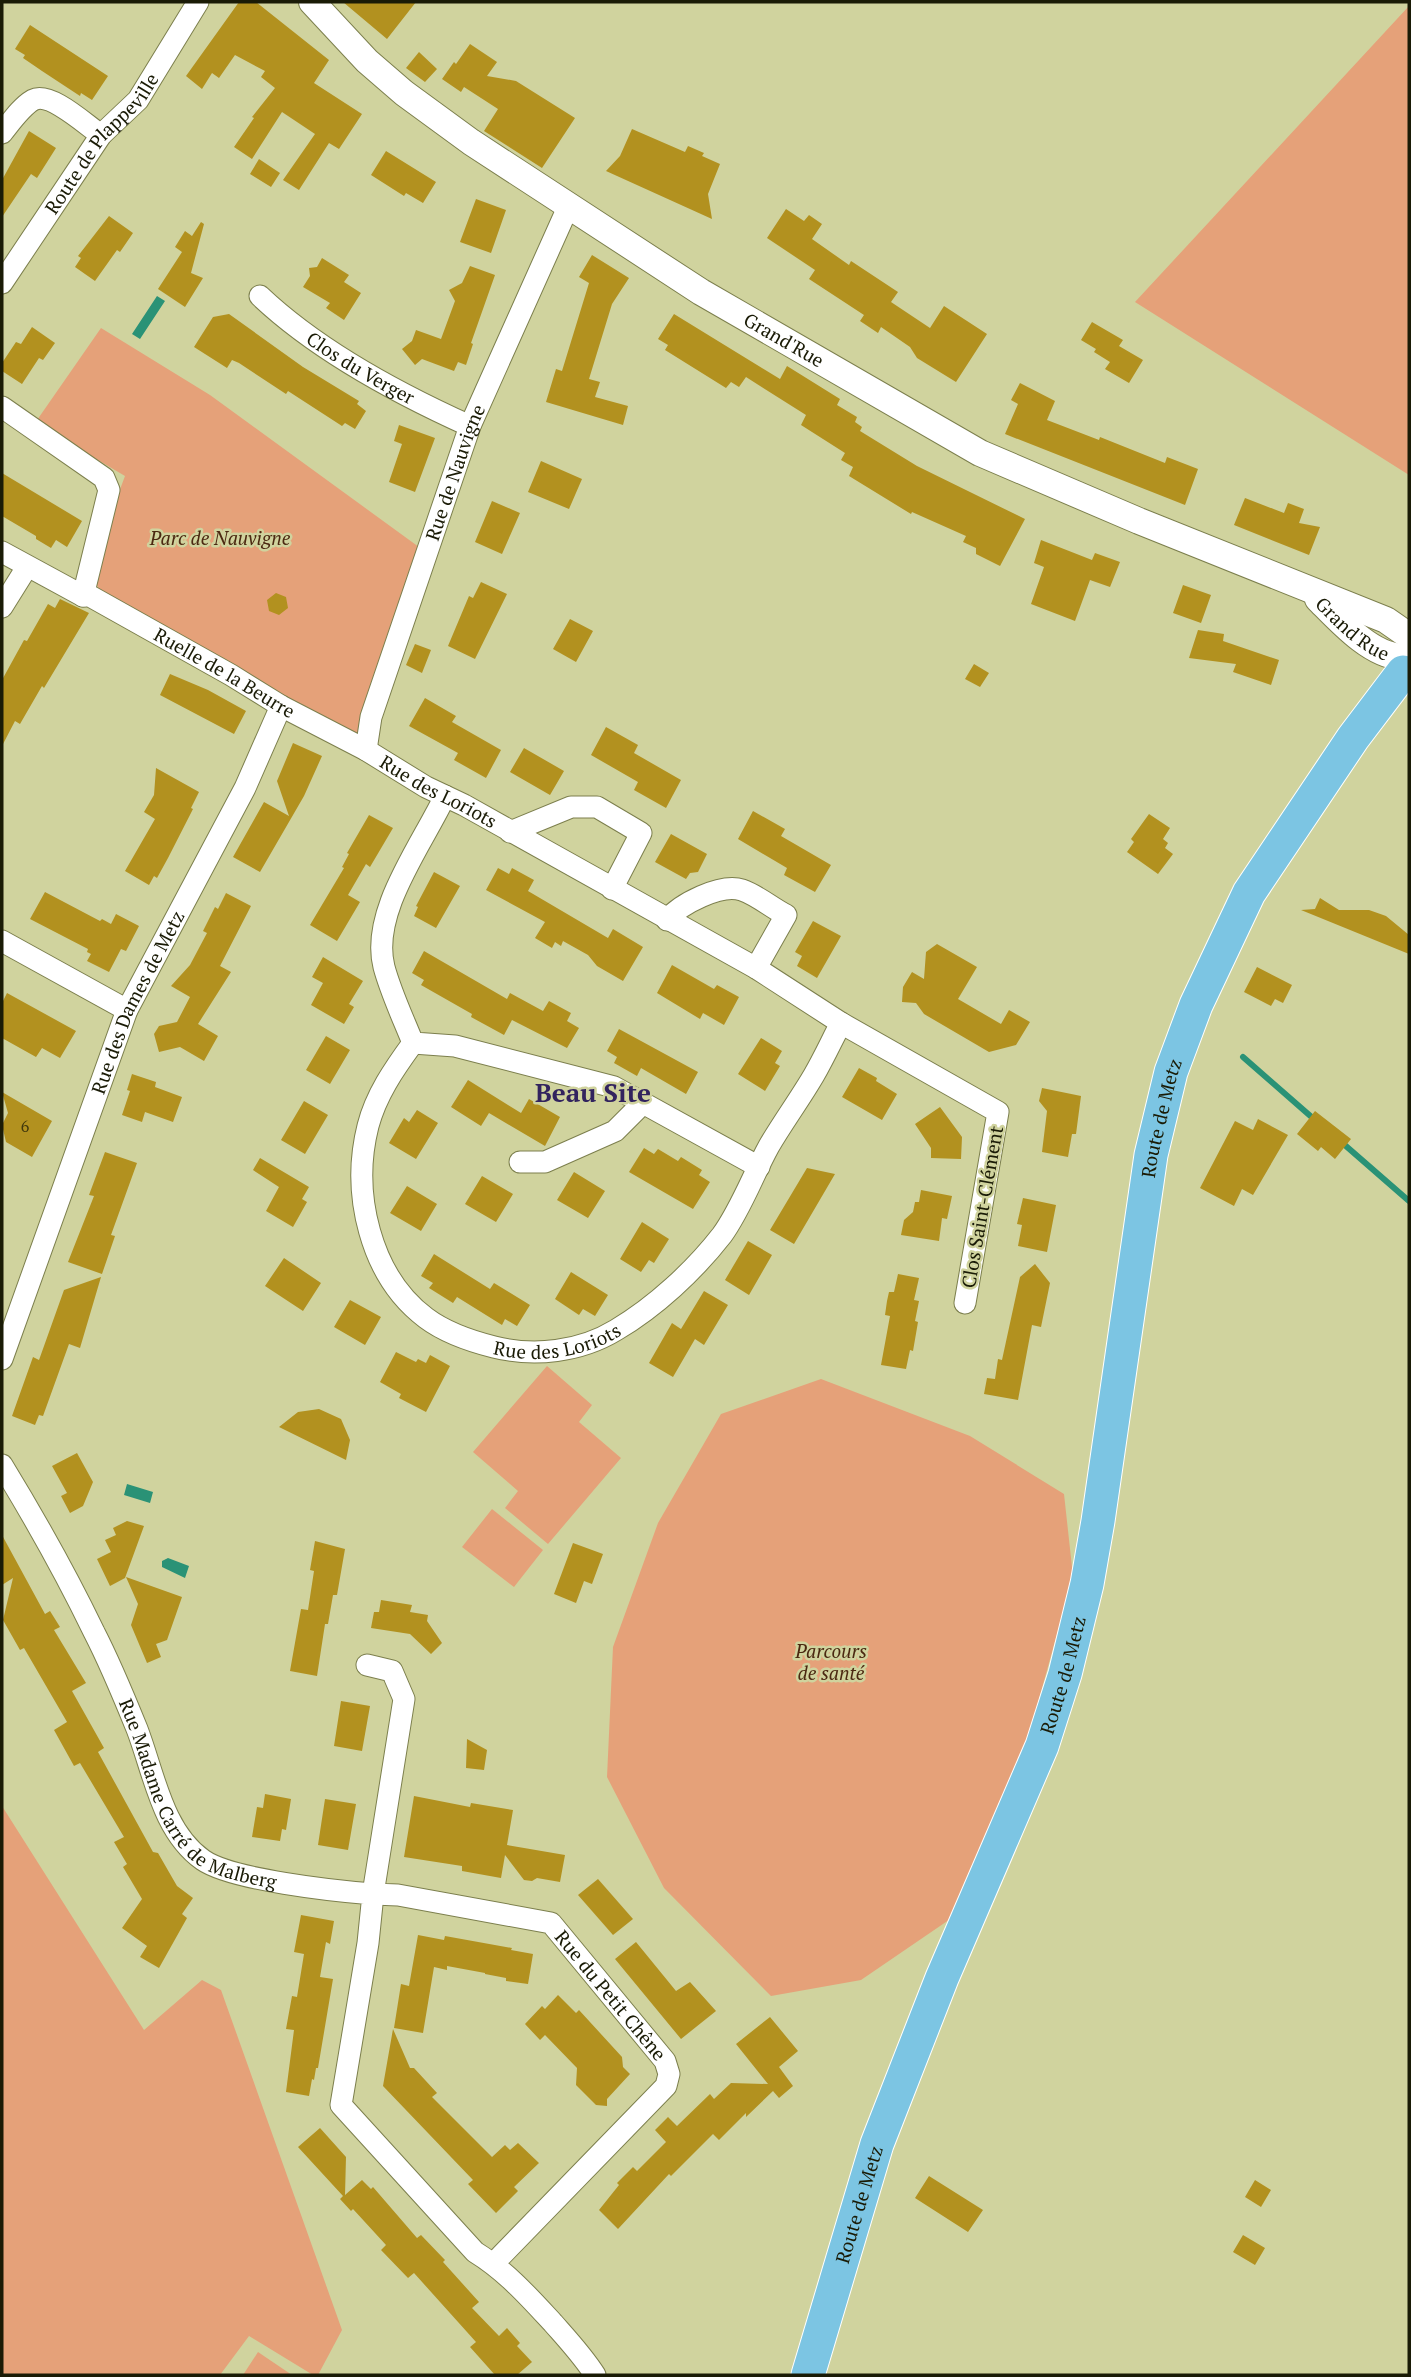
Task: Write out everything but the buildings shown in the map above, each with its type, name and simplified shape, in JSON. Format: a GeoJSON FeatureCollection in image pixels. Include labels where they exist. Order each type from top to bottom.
{"type":"FeatureCollection","features":[{"type":"Feature","properties":{"kind":"main road","name":"Route de Metz"},"geometry":{"type":"LineString","coordinates":[[808,2375],[877,2144],[943,1978],[1042,1746],[1065,1674],[1087,1584],[1151,1155],[1171,1072],[1196,1005],[1223,952],[1340,797],[1407,664]]}},
{"type":"Feature","properties":{"kind":"street","name":"Route de Plappeville"},"geometry":{"type":"LineString","coordinates":[[2,282],[101,135],[138,100],[198,2]]}},
{"type":"Feature","properties":{"kind":"street","name":"Grand'Rue"},"geometry":{"type":"LineString","coordinates":[[312,2],[367,61],[404,93],[471,142],[701,292],[989,458],[1309,591],[1386,620],[1407,664]]}},
{"type":"Feature","properties":{"kind":"street"},"geometry":{"type":"LineString","coordinates":[[2,133],[26,106],[35,99],[44,97],[54,101],[101,135]]}},
{"type":"Feature","properties":{"kind":"street","name":"Rue de Nauvigne"},"geometry":{"type":"LineString","coordinates":[[366,750],[371,716],[470,426],[569,205]]}},
{"type":"Feature","properties":{"kind":"street","name":"Clos du Verger"},"geometry":{"type":"LineString","coordinates":[[260,296],[290,324],[413,400],[470,426]]}},
{"type":"Feature","properties":{"kind":"street"},"geometry":{"type":"LineString","coordinates":[[2,407],[104,478],[108,490],[83,596]]}},
{"type":"Feature","properties":{"kind":"street","name":"Ruelle de la Beurre"},"geometry":{"type":"LineString","coordinates":[[2,552],[83,596],[90,596],[281,706],[366,750]]}},
{"type":"Feature","properties":{"kind":"street"},"geometry":{"type":"LineString","coordinates":[[2,607],[27,567]]}},
{"type":"Feature","properties":{"kind":"street","name":"Grand'Rue"},"geometry":{"type":"LineString","coordinates":[[1309,591],[1362,640],[1407,664]]}},
{"type":"Feature","properties":{"kind":"street","name":"Rue des Dames de Metz"},"geometry":{"type":"LineString","coordinates":[[2,1359],[127,1010],[245,788],[281,706]]}},
{"type":"Feature","properties":{"kind":"street","name":"Rue des Loriots"},"geometry":{"type":"LineString","coordinates":[[366,750],[426,787],[756,968],[841,1023],[998,1112]]}},
{"type":"Feature","properties":{"kind":"street"},"geometry":{"type":"LineString","coordinates":[[445,796],[389,903],[383,926],[384,967],[413,1043],[455,1046],[614,1087],[759,1167]]}},
{"type":"Feature","properties":{"kind":"street","name":"Rue des Loriots"},"geometry":{"type":"LineString","coordinates":[[510,832],[571,807],[597,807],[641,833],[612,889]]}},
{"type":"Feature","properties":{"kind":"street"},"geometry":{"type":"LineString","coordinates":[[667,920],[677,908],[690,902],[717,891],[740,889],[786,915],[756,968]]}},
{"type":"Feature","properties":{"kind":"street"},"geometry":{"type":"LineString","coordinates":[[2,941],[127,1010]]}},
{"type":"Feature","properties":{"kind":"street","name":"Rue des Loriots"},"geometry":{"type":"LineString","coordinates":[[413,1043],[393,1070],[379,1096],[368,1127],[363,1159],[363,1197],[369,1230],[381,1265],[425,1317],[452,1334],[510,1351],[540,1352],[565,1350],[614,1331],[640,1314],[683,1278],[723,1234],[759,1167],[814,1076],[841,1023]]}},
{"type":"Feature","properties":{"kind":"street"},"geometry":{"type":"LineString","coordinates":[[520,1162],[545,1162],[615,1131],[642,1104]]}},
{"type":"Feature","properties":{"kind":"street","name":"Clos Saint-Clément"},"geometry":{"type":"LineString","coordinates":[[965,1303],[998,1112]]}},
{"type":"Feature","properties":{"kind":"street"},"geometry":{"type":"LineString","coordinates":[[2,1322],[20,1310]]}},
{"type":"Feature","properties":{"kind":"street","name":"Rue Madame Carré de Malberg"},"geometry":{"type":"LineString","coordinates":[[2,1465],[41,1529],[95,1633],[135,1726],[171,1824],[186,1844],[204,1860],[227,1871],[293,1884],[373,1894]]}},
{"type":"Feature","properties":{"kind":"street"},"geometry":{"type":"LineString","coordinates":[[367,1665],[393,1671],[404,1699],[341,2105],[475,2252],[494,2263],[521,2288],[585,2360],[595,2375]]}},
{"type":"Feature","properties":{"kind":"street","name":"Rue du Petit Chêne"},"geometry":{"type":"LineString","coordinates":[[373,1894],[398,1895],[551,1923],[665,2061],[669,2074],[666,2086],[494,2263]]}},
{"type":"Feature","properties":{"kind":"green space"},"geometry":{"type":"Polygon","coordinates":[[[1409,6],[1409,475],[1135,302],[1409,6]]]}},
{"type":"Feature","properties":{"kind":"green space","name":"Parc de Nauvigne"},"geometry":{"type":"Polygon","coordinates":[[[101,328],[210,395],[423,550],[363,732],[352,735],[101,592],[96,584],[94,559],[125,476],[35,423],[101,328]]]}},
{"type":"Feature","properties":{"kind":"green space"},"geometry":{"type":"Polygon","coordinates":[[[547,1366],[592,1405],[579,1422],[621,1458],[548,1544],[505,1508],[518,1491],[473,1452],[547,1366]]]}},
{"type":"Feature","properties":{"kind":"green space","name":"Parcours de santé"},"geometry":{"type":"Polygon","coordinates":[[[821,1379],[970,1436],[1064,1494],[1073,1576],[1031,1728],[962,1911],[861,1980],[771,1996],[664,1888],[607,1777],[613,1647],[658,1523],[721,1414],[821,1379]]]}},
{"type":"Feature","properties":{"kind":"green space"},"geometry":{"type":"Polygon","coordinates":[[[492,1509],[543,1550],[514,1587],[462,1547],[492,1509]]]}},
{"type":"Feature","properties":{"kind":"green space"},"geometry":{"type":"Polygon","coordinates":[[[2,1806],[144,2030],[202,1980],[221,1990],[342,2330],[318,2375],[313,2375],[249,2336],[220,2375],[2,2375],[2,1806]]]}},
{"type":"Feature","properties":{"kind":"green space"},"geometry":{"type":"Polygon","coordinates":[[[258,2352],[292,2375],[243,2375],[258,2352]]]}},
{"type":"Feature","properties":{"kind":"shaded area"},"geometry":{"type":"Polygon","coordinates":[[[157,296],[165,301],[140,339],[132,334],[157,296]]]}},
{"type":"Feature","properties":{"kind":"shaded area"},"geometry":{"type":"Polygon","coordinates":[[[127,1484],[153,1492],[150,1503],[124,1495],[127,1484]]]}},
{"type":"Feature","properties":{"kind":"shaded area"},"geometry":{"type":"Polygon","coordinates":[[[168,1558],[189,1566],[185,1578],[162,1567],[162,1561],[168,1558]]]}},
{"type":"Feature","properties":{"kind":"waterway"},"geometry":{"type":"LineString","coordinates":[[1243,1057],[1315,1120]]}},
{"type":"Feature","properties":{"kind":"waterway"},"geometry":{"type":"LineString","coordinates":[[1339,1140],[1409,1201]]}},
{"type":"Feature","properties":{"kind":"district","name":"Beau Site"},"geometry":{"type":"Point","coordinates":[593,1093]}}]}
